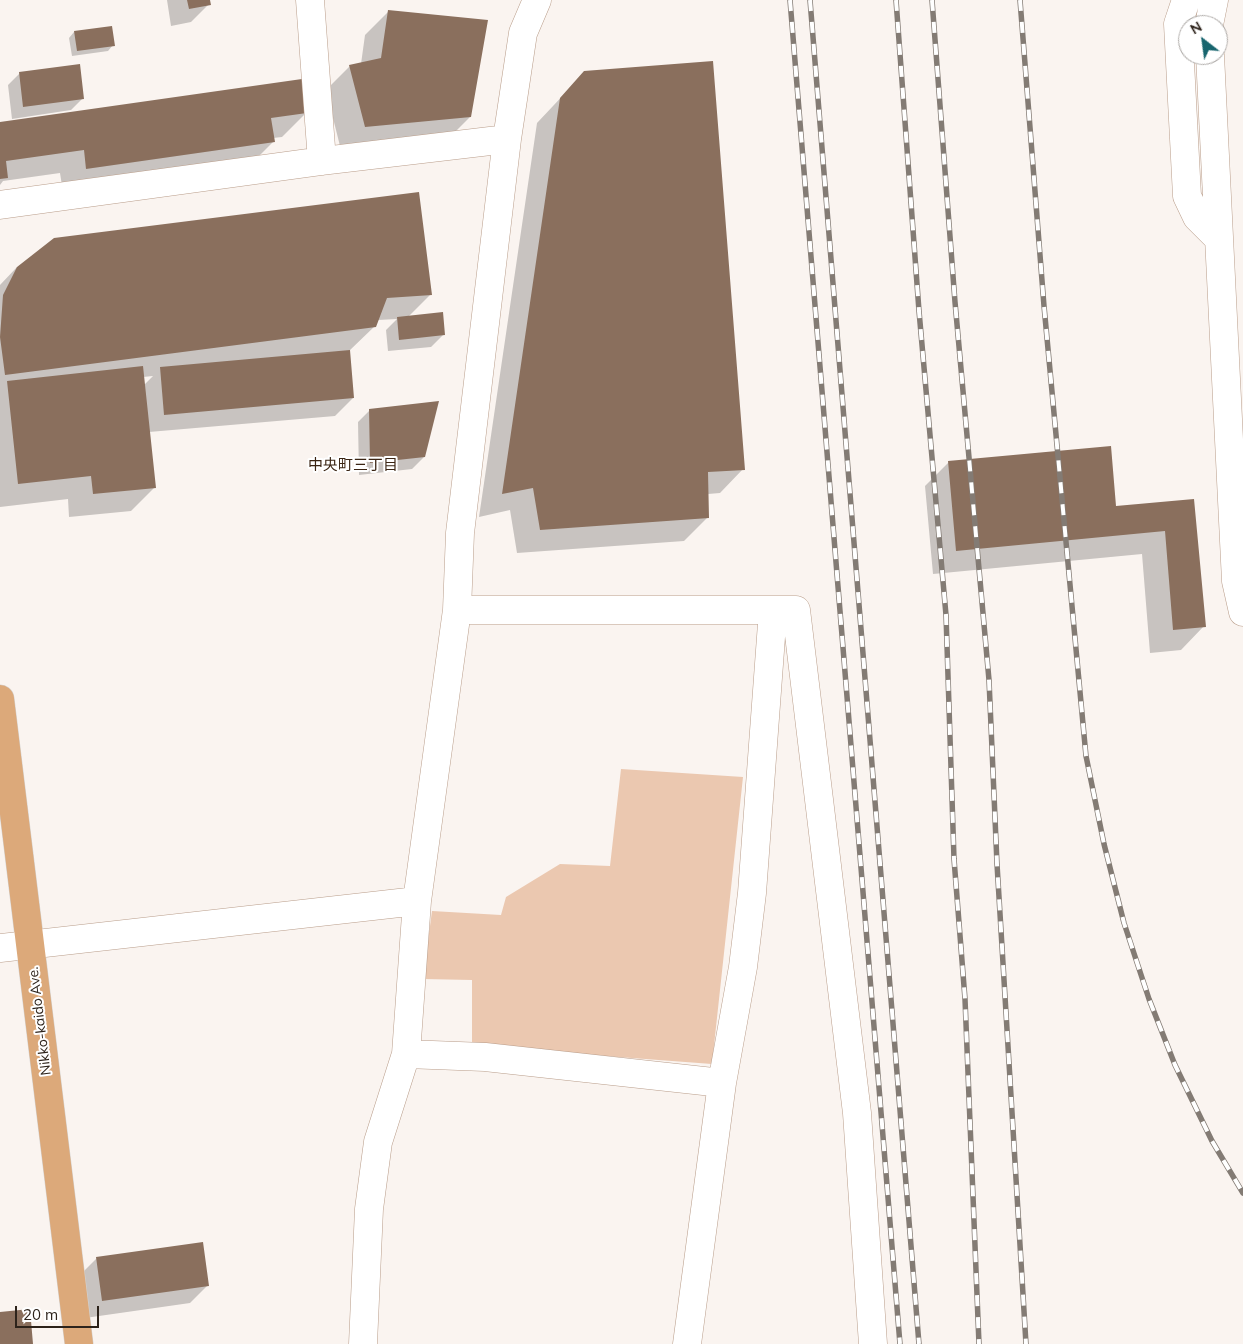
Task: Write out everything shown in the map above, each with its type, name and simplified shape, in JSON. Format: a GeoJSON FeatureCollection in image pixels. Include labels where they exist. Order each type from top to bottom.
{"type":"FeatureCollection","features":[{"type":"Feature","properties":{"kind":"main road","name":"Nikko-kaido Ave."},"geometry":{"type":"LineString","coordinates":[[0,698],[79,1344]]}},
{"type":"Feature","properties":{"kind":"street"},"geometry":{"type":"LineString","coordinates":[[310,0],[322,161]]}},
{"type":"Feature","properties":{"kind":"street"},"geometry":{"type":"LineString","coordinates":[[363,1344],[368,1209],[378,1142],[406,1054],[418,901],[457,610],[460,533],[507,139],[523,33],[537,0]]}},
{"type":"Feature","properties":{"kind":"street"},"geometry":{"type":"LineString","coordinates":[[1186,0],[1178,24],[1187,196],[1197,216],[1219,239]]}},
{"type":"Feature","properties":{"kind":"street"},"geometry":{"type":"LineString","coordinates":[[1212,15],[1214,0]]}},
{"type":"Feature","properties":{"kind":"street"},"geometry":{"type":"LineString","coordinates":[[1210,65],[1236,581],[1243,612]]}},
{"type":"Feature","properties":{"kind":"street"},"geometry":{"type":"LineString","coordinates":[[0,205],[322,161],[507,139]]}},
{"type":"Feature","properties":{"kind":"street"},"geometry":{"type":"LineString","coordinates":[[457,610],[796,610],[857,1113],[873,1344]]}},
{"type":"Feature","properties":{"kind":"street"},"geometry":{"type":"LineString","coordinates":[[687,1344],[722,1083],[743,967],[752,893],[773,610]]}},
{"type":"Feature","properties":{"kind":"street"},"geometry":{"type":"LineString","coordinates":[[0,948],[30,943],[418,901]]}},
{"type":"Feature","properties":{"kind":"street"},"geometry":{"type":"LineString","coordinates":[[406,1054],[485,1057],[722,1083]]}},
{"type":"Feature","properties":{"kind":"shaded area"},"geometry":{"type":"Polygon","coordinates":[[[621,769],[743,777],[712,1064],[472,1046],[472,980],[423,979],[432,911],[501,915],[506,897],[560,864],[610,866],[621,769]]]}},
{"type":"Feature","properties":{"kind":"building"},"geometry":{"type":"Polygon","coordinates":[[[187,0],[210,0],[211,5],[189,9],[187,0]]]}},
{"type":"Feature","properties":{"kind":"building"},"geometry":{"type":"Polygon","coordinates":[[[388,10],[488,20],[471,117],[365,127],[349,65],[381,58],[388,10]]]}},
{"type":"Feature","properties":{"kind":"building"},"geometry":{"type":"Polygon","coordinates":[[[112,26],[115,46],[77,51],[74,31],[112,26]]]}},
{"type":"Feature","properties":{"kind":"building"},"geometry":{"type":"Polygon","coordinates":[[[713,61],[745,470],[708,472],[709,518],[540,530],[533,488],[502,494],[560,98],[584,71],[713,61]]]}},
{"type":"Feature","properties":{"kind":"building"},"geometry":{"type":"Polygon","coordinates":[[[80,64],[84,99],[23,107],[19,72],[80,64]]]}},
{"type":"Feature","properties":{"kind":"building"},"geometry":{"type":"Polygon","coordinates":[[[302,79],[307,113],[271,118],[275,142],[86,169],[84,150],[6,161],[8,178],[0,179],[0,122],[302,79]]]}},
{"type":"Feature","properties":{"kind":"building"},"geometry":{"type":"Polygon","coordinates":[[[419,192],[432,295],[387,298],[376,327],[5,375],[0,337],[3,295],[17,267],[54,238],[419,192]]]}},
{"type":"Feature","properties":{"kind":"building"},"geometry":{"type":"Polygon","coordinates":[[[443,312],[445,335],[399,340],[397,317],[443,312]]]}},
{"type":"Feature","properties":{"kind":"building"},"geometry":{"type":"Polygon","coordinates":[[[350,350],[354,398],[164,415],[160,367],[350,350]]]}},
{"type":"Feature","properties":{"kind":"building"},"geometry":{"type":"Polygon","coordinates":[[[143,366],[156,488],[93,494],[91,476],[18,484],[7,381],[143,366]]]}},
{"type":"Feature","properties":{"kind":"building"},"geometry":{"type":"Polygon","coordinates":[[[439,401],[425,457],[370,463],[369,409],[439,401]]]}},
{"type":"Feature","properties":{"kind":"building"},"geometry":{"type":"Polygon","coordinates":[[[1111,446],[1116,506],[1194,499],[1206,627],[1173,630],[1165,531],[956,551],[948,461],[1111,446]]]}},
{"type":"Feature","properties":{"kind":"building"},"geometry":{"type":"Polygon","coordinates":[[[203,1242],[209,1286],[102,1301],[96,1257],[203,1242]]]}},
{"type":"Feature","properties":{"kind":"building"},"geometry":{"type":"Polygon","coordinates":[[[30,1309],[33,1344],[0,1344],[0,1312],[30,1309]]]}},
{"type":"Feature","properties":{"kind":"railway"},"geometry":{"type":"LineString","coordinates":[[790,0],[900,1344]]}},
{"type":"Feature","properties":{"kind":"railway"},"geometry":{"type":"LineString","coordinates":[[810,0],[919,1344]]}},
{"type":"Feature","properties":{"kind":"railway"},"geometry":{"type":"LineString","coordinates":[[896,0],[919,311],[946,615],[954,859],[965,999],[979,1344]]}},
{"type":"Feature","properties":{"kind":"railway"},"geometry":{"type":"LineString","coordinates":[[932,0],[955,302],[989,680],[997,864],[1026,1344]]}},
{"type":"Feature","properties":{"kind":"railway"},"geometry":{"type":"LineString","coordinates":[[1020,0],[1044,306],[1086,756],[1104,844],[1124,923],[1149,999],[1175,1065],[1212,1141],[1243,1193]]}},
{"type":"Feature","properties":{"kind":"district","name":"中央町三丁目"},"geometry":{"type":"Point","coordinates":[353,465]}}]}
